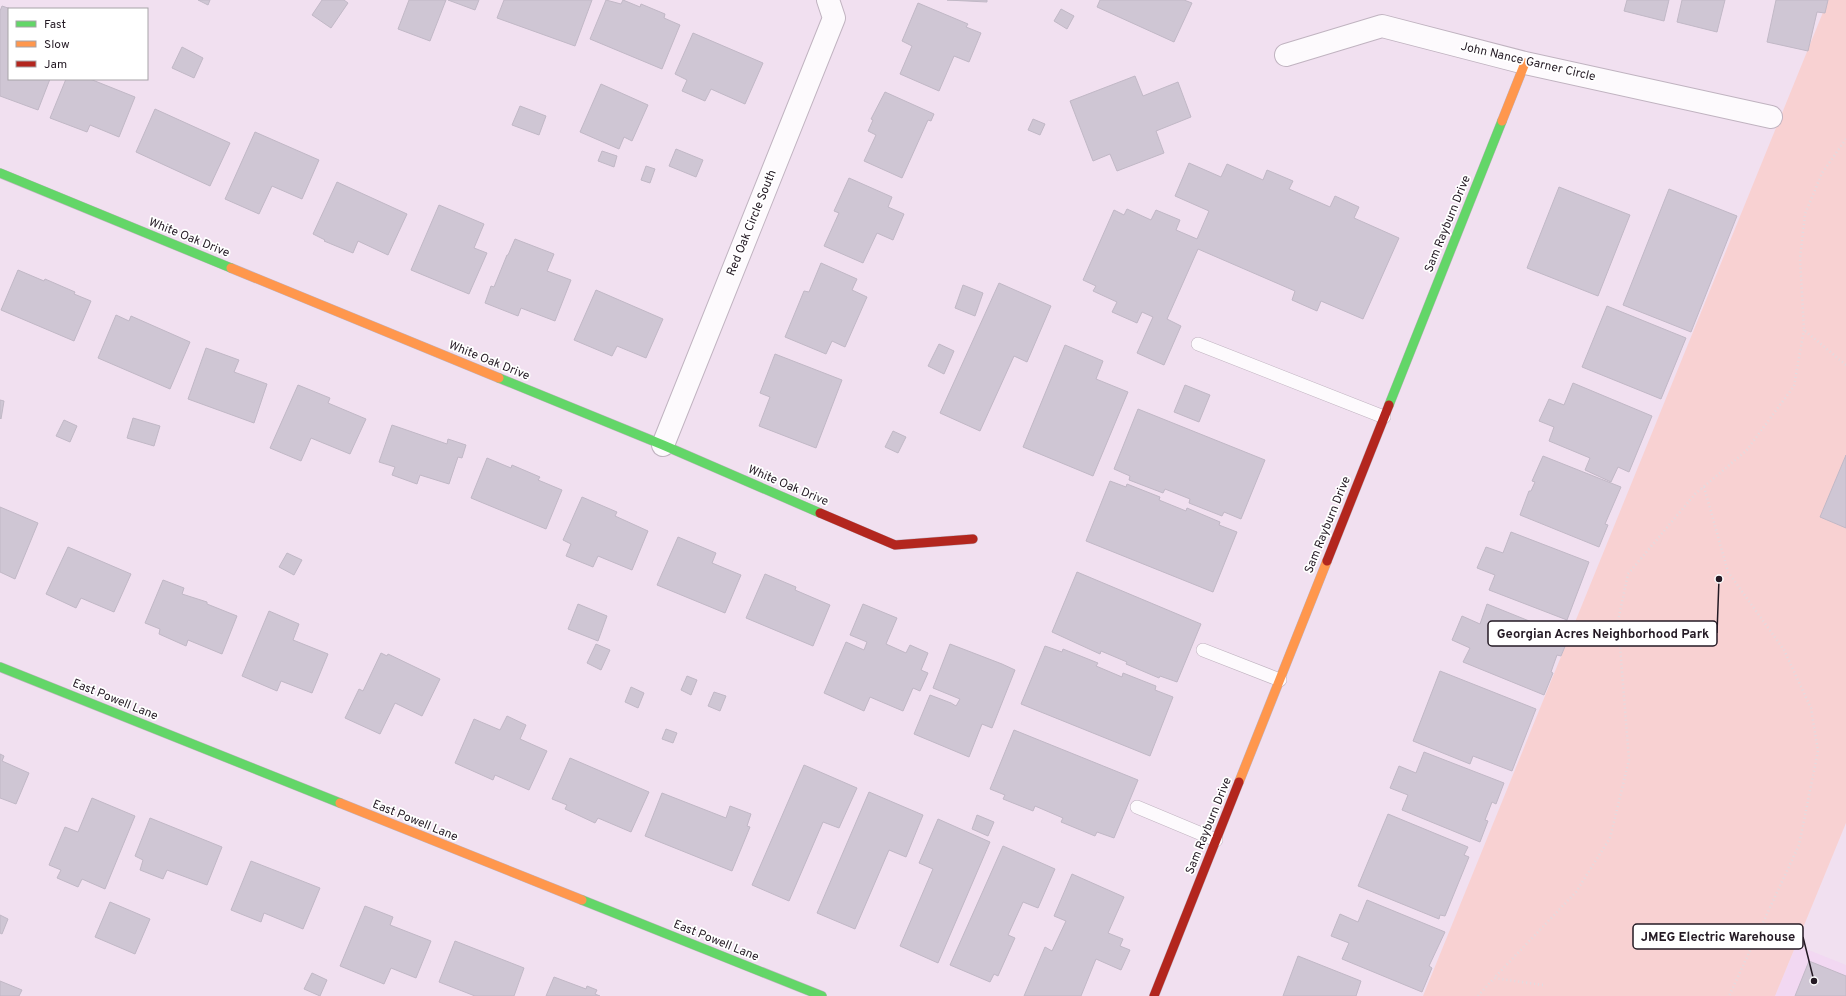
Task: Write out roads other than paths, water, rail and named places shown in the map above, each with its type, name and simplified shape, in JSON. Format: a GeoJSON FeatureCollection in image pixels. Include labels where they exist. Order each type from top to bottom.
{"type":"FeatureCollection","features":[{"type":"Feature","properties":{"kind":"street","name":"Red Oak Circle South"},"geometry":{"type":"LineString","coordinates":[[663,445],[834,18],[828,0]]}},
{"type":"Feature","properties":{"kind":"street","name":"John Nance Garner Circle"},"geometry":{"type":"LineString","coordinates":[[1286,55],[1382,26],[1525,63],[1771,118]]}},
{"type":"Feature","properties":{"kind":"street","name":"Sam Rayburn Drive"},"geometry":{"type":"LineString","coordinates":[[1154,996],[1525,63]]}},
{"type":"Feature","properties":{"kind":"street","name":"White Oak Drive"},"geometry":{"type":"LineString","coordinates":[[0,174],[663,445],[895,545],[973,539]]}},
{"type":"Feature","properties":{"kind":"street","name":"East Powell Lane"},"geometry":{"type":"LineString","coordinates":[[0,667],[822,996]]}},
{"type":"Feature","properties":{"kind":"lane"},"geometry":{"type":"LineString","coordinates":[[1198,344],[1384,417]]}},
{"type":"Feature","properties":{"kind":"lane"},"geometry":{"type":"LineString","coordinates":[[1203,650],[1280,680]]}},
{"type":"Feature","properties":{"kind":"lane"},"geometry":{"type":"LineString","coordinates":[[1137,807],[1216,840]]}},
{"type":"Feature","properties":{"kind":"place","name":"Georgian Acres Neighborhood Park"},"geometry":{"type":"Point","coordinates":[1719,579]}},
{"type":"Feature","properties":{"kind":"place","name":"JMEG Electric Warehouse"},"geometry":{"type":"Point","coordinates":[1814,981]}}]}
